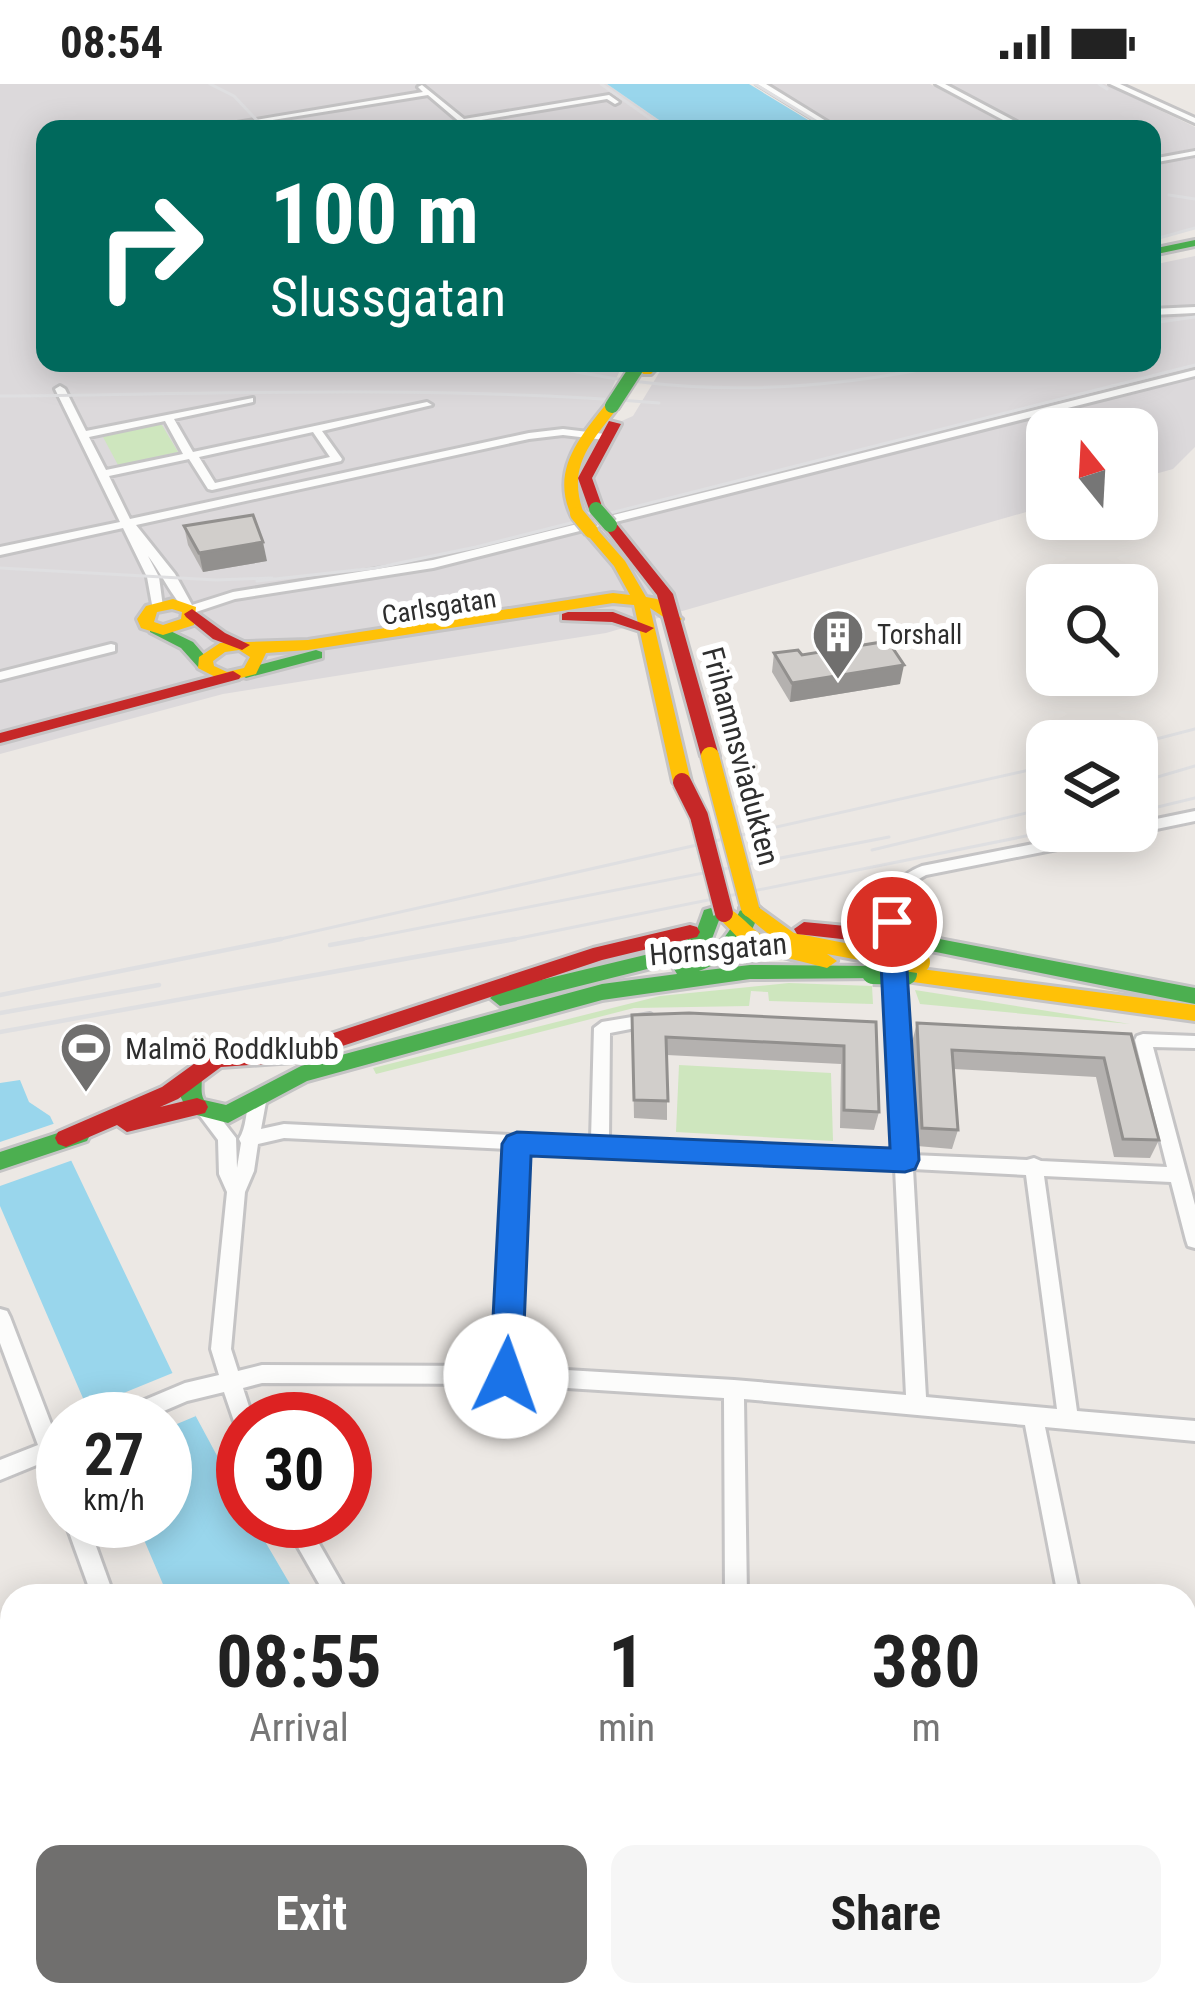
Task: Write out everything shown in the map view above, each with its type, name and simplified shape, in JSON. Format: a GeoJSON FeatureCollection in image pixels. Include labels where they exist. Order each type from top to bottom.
{"type":"FeatureCollection","features":[{"type":"Feature","properties":{"kind":"main road"},"geometry":{"type":"LineString","coordinates":[[1161,255],[1195,247]]}},
{"type":"Feature","properties":{"kind":"main road"},"geometry":{"type":"LineString","coordinates":[[594,520],[566,493],[566,477],[642,372]]}},
{"type":"Feature","properties":{"kind":"main road","name":"Frihamnsviadukten"},"geometry":{"type":"LineString","coordinates":[[594,520],[640,599],[682,782],[699,816],[717,914],[744,936],[778,952],[914,963]]}},
{"type":"Feature","properties":{"kind":"main road","name":"Frihamnsviadukten"},"geometry":{"type":"LineString","coordinates":[[594,520],[659,582],[674,619],[750,908],[761,923],[784,938],[873,958]]}},
{"type":"Feature","properties":{"kind":"main road"},"geometry":{"type":"LineString","coordinates":[[603,600],[618,586],[620,564]]}},
{"type":"Feature","properties":{"kind":"main road","name":"Carlsgatan"},"geometry":{"type":"LineString","coordinates":[[0,738],[352,647],[556,617],[640,599],[659,582]]}},
{"type":"Feature","properties":{"kind":"main road"},"geometry":{"type":"LineString","coordinates":[[640,599],[657,604],[674,619]]}},
{"type":"Feature","properties":{"kind":"main road","name":"Carlsgatan"},"geometry":{"type":"LineString","coordinates":[[41,727],[182,684],[217,649],[308,645],[603,600],[640,599]]}},
{"type":"Feature","properties":{"kind":"main road"},"geometry":{"type":"LineString","coordinates":[[187,606],[219,636],[248,647],[259,660],[240,675],[218,676],[156,618],[182,626],[187,606]]}},
{"type":"Feature","properties":{"kind":"main road"},"geometry":{"type":"LineString","coordinates":[[556,617],[603,616],[644,626]]}},
{"type":"Feature","properties":{"kind":"main road","name":"Frihamnsviadukten"},"geometry":{"type":"LineString","coordinates":[[744,936],[750,908]]}},
{"type":"Feature","properties":{"kind":"main road"},"geometry":{"type":"LineString","coordinates":[[383,1027],[667,959],[702,941],[717,914]]}},
{"type":"Feature","properties":{"kind":"main road","name":"Hornsgatan"},"geometry":{"type":"LineString","coordinates":[[804,929],[873,958]]}},
{"type":"Feature","properties":{"kind":"main road","name":"Hornsgatan"},"geometry":{"type":"LineString","coordinates":[[66,1138],[170,1094],[216,1059],[294,1054],[600,952],[690,932]]}},
{"type":"Feature","properties":{"kind":"main road"},"geometry":{"type":"LineString","coordinates":[[602,992],[712,959],[744,936]]}},
{"type":"Feature","properties":{"kind":"main road","name":"Hornsgatan"},"geometry":{"type":"LineString","coordinates":[[66,1138],[202,1109],[228,1114],[291,1078],[602,992],[750,972],[873,958],[1195,997]]}},
{"type":"Feature","properties":{"kind":"main road","name":"Hornsgatan"},"geometry":{"type":"LineString","coordinates":[[914,963],[1195,1013]]}},
{"type":"Feature","properties":{"kind":"main road"},"geometry":{"type":"LineString","coordinates":[[254,1060],[266,1079],[259,1099]]}},
{"type":"Feature","properties":{"kind":"main road"},"geometry":{"type":"LineString","coordinates":[[192,1079],[190,1094],[202,1109]]}},
{"type":"Feature","properties":{"kind":"main road"},"geometry":{"type":"LineString","coordinates":[[0,1161],[66,1138]]}},
{"type":"Feature","properties":{"kind":"street"},"geometry":{"type":"LineString","coordinates":[[418,84],[461,120]]}},
{"type":"Feature","properties":{"kind":"street"},"geometry":{"type":"LineString","coordinates":[[761,84],[821,120]]}},
{"type":"Feature","properties":{"kind":"street"},"geometry":{"type":"LineString","coordinates":[[940,84],[1009,120]]}},
{"type":"Feature","properties":{"kind":"street"},"geometry":{"type":"LineString","coordinates":[[1114,84],[1195,121]]}},
{"type":"Feature","properties":{"kind":"street"},"geometry":{"type":"LineString","coordinates":[[261,120],[429,93]]}},
{"type":"Feature","properties":{"kind":"street"},"geometry":{"type":"LineString","coordinates":[[498,120],[608,98],[615,102],[505,120]]}},
{"type":"Feature","properties":{"kind":"street"},"geometry":{"type":"LineString","coordinates":[[1161,159],[1195,153]]}},
{"type":"Feature","properties":{"kind":"street"},"geometry":{"type":"LineString","coordinates":[[1161,312],[1195,310]]}},
{"type":"Feature","properties":{"kind":"street"},"geometry":{"type":"LineString","coordinates":[[187,606],[434,564],[1195,373]]}},
{"type":"Feature","properties":{"kind":"street"},"geometry":{"type":"LineString","coordinates":[[60,388],[128,522],[187,606]]}},
{"type":"Feature","properties":{"kind":"street"},"geometry":{"type":"LineString","coordinates":[[84,435],[249,400]]}},
{"type":"Feature","properties":{"kind":"street"},"geometry":{"type":"LineString","coordinates":[[104,474],[427,406]]}},
{"type":"Feature","properties":{"kind":"street"},"geometry":{"type":"LineString","coordinates":[[167,417],[212,487],[337,459],[316,429]]}},
{"type":"Feature","properties":{"kind":"street"},"geometry":{"type":"LineString","coordinates":[[0,551],[472,450],[549,438],[595,439]]}},
{"type":"Feature","properties":{"kind":"street"},"geometry":{"type":"LineString","coordinates":[[128,522],[129,536],[153,577],[156,618]]}},
{"type":"Feature","properties":{"kind":"street"},"geometry":{"type":"LineString","coordinates":[[187,606],[218,600]]}},
{"type":"Feature","properties":{"kind":"street"},"geometry":{"type":"LineString","coordinates":[[0,676],[112,648]]}},
{"type":"Feature","properties":{"kind":"street"},"geometry":{"type":"LineString","coordinates":[[1158,824],[1195,816]]}},
{"type":"Feature","properties":{"kind":"street"},"geometry":{"type":"LineString","coordinates":[[916,1405],[892,922],[901,884],[922,872],[1026,851]]}},
{"type":"Feature","properties":{"kind":"street"},"geometry":{"type":"LineString","coordinates":[[600,1147],[602,1028],[669,1019]]}},
{"type":"Feature","properties":{"kind":"street"},"geometry":{"type":"LineString","coordinates":[[1195,1042],[1143,1040],[1195,1240]]}},
{"type":"Feature","properties":{"kind":"street"},"geometry":{"type":"LineString","coordinates":[[233,1392],[221,1349],[236,1192],[245,1171],[259,1099]]}},
{"type":"Feature","properties":{"kind":"street"},"geometry":{"type":"LineString","coordinates":[[202,1109],[227,1138],[228,1174],[236,1192]]}},
{"type":"Feature","properties":{"kind":"street"},"geometry":{"type":"LineString","coordinates":[[248,1138],[284,1131],[1176,1175]]}},
{"type":"Feature","properties":{"kind":"street"},"geometry":{"type":"LineString","coordinates":[[506,1376],[517,1144]]}},
{"type":"Feature","properties":{"kind":"street"},"geometry":{"type":"LineString","coordinates":[[1034,1165],[1068,1418]]}},
{"type":"Feature","properties":{"kind":"street"},"geometry":{"type":"LineString","coordinates":[[0,1317],[36,1399]]}},
{"type":"Feature","properties":{"kind":"street"},"geometry":{"type":"LineString","coordinates":[[185,1392],[262,1374],[506,1376],[734,1388],[1195,1431]]}},
{"type":"Feature","properties":{"kind":"street"},"geometry":{"type":"LineString","coordinates":[[734,1388],[736,1584]]}},
{"type":"Feature","properties":{"kind":"street"},"geometry":{"type":"LineString","coordinates":[[1033,1415],[1067,1584]]}},
{"type":"Feature","properties":{"kind":"street"},"geometry":{"type":"LineString","coordinates":[[0,1470],[36,1455]]}},
{"type":"Feature","properties":{"kind":"street"},"geometry":{"type":"LineString","coordinates":[[86,1548],[99,1584]]}},
{"type":"Feature","properties":{"kind":"street"},"geometry":{"type":"LineString","coordinates":[[310,1548],[331,1584]]}},
{"type":"Feature","properties":{"kind":"shaded area"},"geometry":{"type":"Polygon","coordinates":[[[0,84],[607,84],[659,120],[36,120],[36,372],[619,372],[592,434],[633,416],[660,372],[1161,372],[1161,263],[1195,256],[1195,447],[1173,469],[1158,473],[1158,408],[1026,408],[1026,512],[606,633],[223,694],[0,754],[0,84]]]}},
{"type":"Feature","properties":{"kind":"shaded area"},"geometry":{"type":"Polygon","coordinates":[[[768,84],[930,84],[997,120],[827,120],[768,84]]]}},
{"type":"Feature","properties":{"kind":"shaded area"},"geometry":{"type":"Polygon","coordinates":[[[950,84],[1105,84],[1195,127],[1195,148],[1161,155],[1161,120],[1017,120],[950,84]]]}},
{"type":"Feature","properties":{"kind":"shaded area"},"geometry":{"type":"Polygon","coordinates":[[[1195,153],[1195,228],[1161,237],[1161,159],[1195,153]]]}},
{"type":"Feature","properties":{"kind":"green space"},"geometry":{"type":"Polygon","coordinates":[[[162,425],[178,452],[118,465],[103,437],[162,425]]]}},
{"type":"Feature","properties":{"kind":"green space"},"geometry":{"type":"Polygon","coordinates":[[[789,983],[872,986],[873,1004],[769,1001],[768,992],[751,991],[749,1006],[634,1008],[376,1074],[373,1068],[660,996],[789,983]]]}},
{"type":"Feature","properties":{"kind":"green space"},"geometry":{"type":"Polygon","coordinates":[[[915,990],[1130,1024],[920,1004],[915,990]]]}},
{"type":"Feature","properties":{"kind":"green space"},"geometry":{"type":"Polygon","coordinates":[[[679,1065],[831,1073],[833,1141],[676,1132],[679,1065]]]}},
{"type":"Feature","properties":{"kind":"water"},"geometry":{"type":"Polygon","coordinates":[[[607,84],[749,84],[808,120],[659,120],[607,84]]]}},
{"type":"Feature","properties":{"kind":"water"},"geometry":{"type":"Polygon","coordinates":[[[20,1080],[29,1102],[50,1116],[183,1392],[80,1392],[0,1206],[0,1083],[20,1080]]]}},
{"type":"Feature","properties":{"kind":"water"},"geometry":{"type":"Polygon","coordinates":[[[192,1409],[216,1454],[216,1548],[269,1548],[290,1584],[163,1584],[148,1548],[192,1548],[192,1409]]]}},
{"type":"Feature","properties":{"kind":"pier"},"geometry":{"type":"Polygon","coordinates":[[[59,1122],[73,1160],[0,1186],[0,1142],[59,1122]]]}},
{"type":"Feature","properties":{"kind":"pier"},"geometry":{"type":"Polygon","coordinates":[[[175,1372],[185,1392],[126,1392],[175,1372]]]}},
{"type":"Feature","properties":{"kind":"building"},"geometry":{"type":"Polygon","coordinates":[[[253,515],[263,542],[199,553],[184,526],[253,515]]]}},
{"type":"Feature","properties":{"kind":"building"},"geometry":{"type":"Polygon","coordinates":[[[888,641],[904,665],[792,683],[774,653],[798,650],[802,655],[888,641]]]}},
{"type":"Feature","properties":{"kind":"building"},"geometry":{"type":"Polygon","coordinates":[[[689,1013],[876,1022],[879,1112],[844,1110],[844,1046],[666,1037],[668,1101],[634,1100],[632,1015],[689,1013]]]}},
{"type":"Feature","properties":{"kind":"building"},"geometry":{"type":"Polygon","coordinates":[[[917,1023],[1131,1034],[1159,1140],[1123,1139],[1104,1058],[952,1050],[958,1130],[922,1128],[917,1023]]]}},
{"type":"Feature","properties":{"kind":"railway"},"geometry":{"type":"LineString","coordinates":[[210,84],[234,96],[257,120]]}},
{"type":"Feature","properties":{"kind":"railway"},"geometry":{"type":"LineString","coordinates":[[601,84],[652,120]]}},
{"type":"Feature","properties":{"kind":"railway"},"geometry":{"type":"LineString","coordinates":[[755,84],[814,120]]}},
{"type":"Feature","properties":{"kind":"railway"},"geometry":{"type":"LineString","coordinates":[[1099,84],[1107,89]]}},
{"type":"Feature","properties":{"kind":"railway"},"geometry":{"type":"LineString","coordinates":[[1169,195],[1195,199]]}},
{"type":"Feature","properties":{"kind":"railway"},"geometry":{"type":"LineString","coordinates":[[1161,237],[1195,228]]}},
{"type":"Feature","properties":{"kind":"railway"},"geometry":{"type":"LineString","coordinates":[[1161,322],[1195,317]]}},
{"type":"Feature","properties":{"kind":"railway"},"geometry":{"type":"LineString","coordinates":[[257,581],[375,568],[476,547],[1195,365]]}},
{"type":"Feature","properties":{"kind":"railway"},"geometry":{"type":"LineString","coordinates":[[579,372],[641,382],[745,388],[906,372]]}},
{"type":"Feature","properties":{"kind":"railway"},"geometry":{"type":"LineString","coordinates":[[0,396],[412,392],[659,403]]}},
{"type":"Feature","properties":{"kind":"railway"},"geometry":{"type":"LineString","coordinates":[[0,568],[216,580],[272,578]]}},
{"type":"Feature","properties":{"kind":"railway"},"geometry":{"type":"LineString","coordinates":[[1158,739],[1195,729]]}},
{"type":"Feature","properties":{"kind":"railway"},"geometry":{"type":"LineString","coordinates":[[1158,777],[1195,766]]}},
{"type":"Feature","properties":{"kind":"railway"},"geometry":{"type":"LineString","coordinates":[[275,940],[1026,771]]}},
{"type":"Feature","properties":{"kind":"railway"},"geometry":{"type":"LineString","coordinates":[[1158,807],[1195,798]]}},
{"type":"Feature","properties":{"kind":"railway"},"geometry":{"type":"LineString","coordinates":[[872,850],[1026,813]]}},
{"type":"Feature","properties":{"kind":"railway"},"geometry":{"type":"LineString","coordinates":[[514,939],[1026,836]]}},
{"type":"Feature","properties":{"kind":"railway"},"geometry":{"type":"LineString","coordinates":[[348,942],[889,837]]}},
{"type":"Feature","properties":{"kind":"railway"},"geometry":{"type":"LineString","coordinates":[[275,940],[281,939]]}},
{"type":"Feature","properties":{"kind":"railway"},"geometry":{"type":"LineString","coordinates":[[330,945],[363,939]]}},
{"type":"Feature","properties":{"kind":"railway"},"geometry":{"type":"LineString","coordinates":[[0,1032],[514,939]]}},
{"type":"Feature","properties":{"kind":"railway"},"geometry":{"type":"LineString","coordinates":[[500,942],[514,939]]}},
{"type":"Feature","properties":{"kind":"railway"},"geometry":{"type":"LineString","coordinates":[[0,995],[275,940]]}},
{"type":"Feature","properties":{"kind":"railway"},"geometry":{"type":"LineString","coordinates":[[267,942],[275,940]]}},
{"type":"Feature","properties":{"kind":"railway"},"geometry":{"type":"LineString","coordinates":[[0,1013],[159,985]]}},
{"type":"Feature","properties":{"kind":"traffic: fast"},"geometry":{"type":"LineString","coordinates":[[1161,250],[1195,243]]}},
{"type":"Feature","properties":{"kind":"traffic: fast"},"geometry":{"type":"LineString","coordinates":[[612,406],[634,372]]}},
{"type":"Feature","properties":{"kind":"traffic: fast"},"geometry":{"type":"LineString","coordinates":[[596,509],[610,525]]}},
{"type":"Feature","properties":{"kind":"traffic: fast"},"geometry":{"type":"LineString","coordinates":[[156,629],[187,645],[204,664]]}},
{"type":"Feature","properties":{"kind":"traffic: fast"},"geometry":{"type":"LineString","coordinates":[[246,673],[316,655]]}},
{"type":"Feature","properties":{"kind":"traffic: fast"},"geometry":{"type":"LineString","coordinates":[[684,969],[728,949],[742,932],[750,908]]}},
{"type":"Feature","properties":{"kind":"traffic: fast"},"geometry":{"type":"LineString","coordinates":[[500,998],[680,954],[703,939],[711,915]]}},
{"type":"Feature","properties":{"kind":"traffic: fast"},"geometry":{"type":"LineString","coordinates":[[877,936],[913,941]]}},
{"type":"Feature","properties":{"kind":"traffic: fast"},"geometry":{"type":"LineString","coordinates":[[913,941],[1195,996]]}},
{"type":"Feature","properties":{"kind":"traffic: fast"},"geometry":{"type":"LineString","coordinates":[[192,1079],[190,1094],[197,1107],[228,1114],[301,1074],[602,992],[750,972],[873,973]]}},
{"type":"Feature","properties":{"kind":"traffic: fast"},"geometry":{"type":"LineString","coordinates":[[873,973],[906,974]]}},
{"type":"Feature","properties":{"kind":"traffic: fast"},"geometry":{"type":"LineString","coordinates":[[0,1161],[79,1135]]}},
{"type":"Feature","properties":{"kind":"traffic: slow"},"geometry":{"type":"LineString","coordinates":[[577,514],[571,498],[571,469],[612,406]]}},
{"type":"Feature","properties":{"kind":"traffic: slow"},"geometry":{"type":"LineString","coordinates":[[577,514],[591,531]]}},
{"type":"Feature","properties":{"kind":"traffic: slow"},"geometry":{"type":"LineString","coordinates":[[591,531],[620,564],[640,599],[682,782]]}},
{"type":"Feature","properties":{"kind":"traffic: slow"},"geometry":{"type":"LineString","coordinates":[[253,649],[308,645],[613,598],[652,602],[674,619]]}},
{"type":"Feature","properties":{"kind":"traffic: slow"},"geometry":{"type":"LineString","coordinates":[[173,604],[190,610],[188,622],[163,630],[147,625],[145,619],[152,609],[173,604]]}},
{"type":"Feature","properties":{"kind":"traffic: slow"},"geometry":{"type":"LineString","coordinates":[[242,645],[259,655],[250,671],[225,677],[206,668],[205,660],[220,648],[242,645]]}},
{"type":"Feature","properties":{"kind":"traffic: slow"},"geometry":{"type":"LineString","coordinates":[[710,756],[750,908]]}},
{"type":"Feature","properties":{"kind":"traffic: slow"},"geometry":{"type":"LineString","coordinates":[[750,908],[788,939],[870,955]]}},
{"type":"Feature","properties":{"kind":"traffic: slow"},"geometry":{"type":"LineString","coordinates":[[724,913],[755,943],[827,961]]}},
{"type":"Feature","properties":{"kind":"traffic: slow"},"geometry":{"type":"LineString","coordinates":[[870,955],[919,962]]}},
{"type":"Feature","properties":{"kind":"traffic: slow"},"geometry":{"type":"LineString","coordinates":[[906,974],[1195,1013]]}},
{"type":"Feature","properties":{"kind":"traffic: jam"},"geometry":{"type":"LineString","coordinates":[[596,509],[585,478],[614,424]]}},
{"type":"Feature","properties":{"kind":"traffic: jam"},"geometry":{"type":"LineString","coordinates":[[610,525],[665,594],[710,756]]}},
{"type":"Feature","properties":{"kind":"traffic: jam"},"geometry":{"type":"LineString","coordinates":[[192,614],[219,636],[242,645]]}},
{"type":"Feature","properties":{"kind":"traffic: jam"},"geometry":{"type":"LineString","coordinates":[[568,617],[613,617],[646,628]]}},
{"type":"Feature","properties":{"kind":"traffic: jam"},"geometry":{"type":"LineString","coordinates":[[0,738],[233,676]]}},
{"type":"Feature","properties":{"kind":"traffic: jam"},"geometry":{"type":"LineString","coordinates":[[682,782],[699,816],[724,913]]}},
{"type":"Feature","properties":{"kind":"traffic: jam"},"geometry":{"type":"LineString","coordinates":[[804,929],[877,936]]}},
{"type":"Feature","properties":{"kind":"traffic: jam"},"geometry":{"type":"LineString","coordinates":[[66,1138],[170,1093],[216,1059],[294,1054],[600,953],[690,932]]}},
{"type":"Feature","properties":{"kind":"traffic: jam"},"geometry":{"type":"LineString","coordinates":[[127,1123],[197,1107]]}},
{"type":"Feature","properties":{"kind":"place","name":"Torshall"},"geometry":{"type":"Point","coordinates":[838,681]}},
{"type":"Feature","properties":{"kind":"place","name":"Malmö Roddklubb"},"geometry":{"type":"Point","coordinates":[86,1094]}},
{"type":"Feature","properties":{"kind":"route"},"geometry":{"type":"LineString","coordinates":[[506,1376],[517,1144],[905,1160],[892,922]]}}]}
